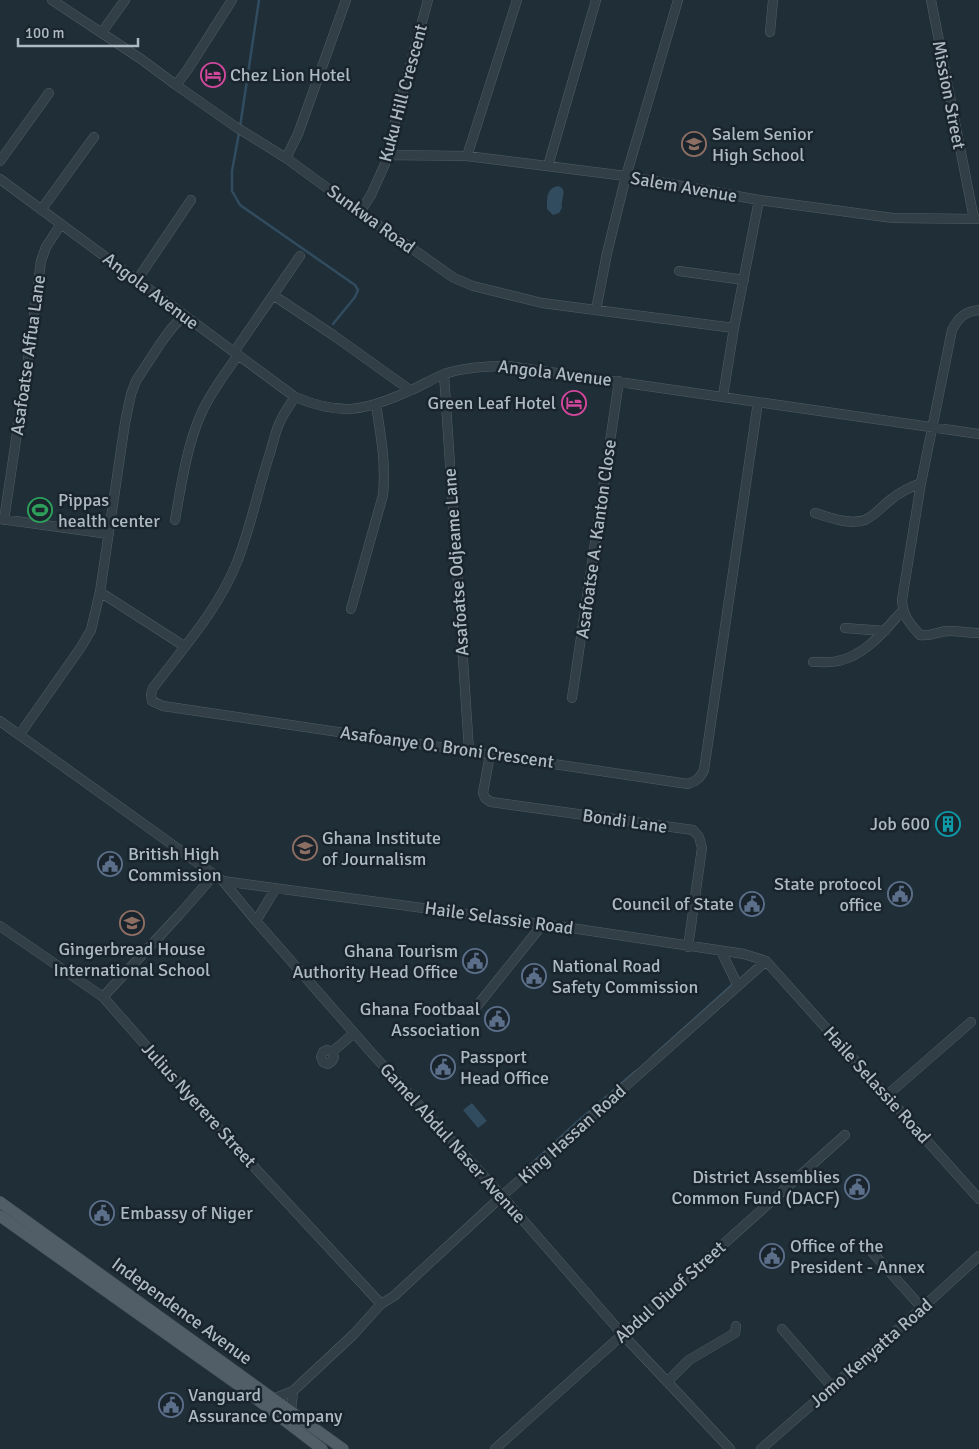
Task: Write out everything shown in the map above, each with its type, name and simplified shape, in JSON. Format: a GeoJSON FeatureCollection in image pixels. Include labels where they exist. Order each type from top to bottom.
{"type":"FeatureCollection","features":[{"type":"Feature","properties":{"kind":"main road","name":"Independence Avenue"},"geometry":{"type":"LineString","coordinates":[[0,1202],[343,1449]]}},
{"type":"Feature","properties":{"kind":"main road","name":"Independence Avenue"},"geometry":{"type":"LineString","coordinates":[[0,1216],[237,1384],[322,1449]]}},
{"type":"Feature","properties":{"kind":"street","name":"Sunkwa Road"},"geometry":{"type":"LineString","coordinates":[[52,0],[141,59],[176,86],[286,158],[443,271],[460,280],[473,286],[542,303],[734,328]]}},
{"type":"Feature","properties":{"kind":"street"},"geometry":{"type":"LineString","coordinates":[[102,32],[125,0]]}},
{"type":"Feature","properties":{"kind":"street"},"geometry":{"type":"LineString","coordinates":[[176,86],[232,0]]}},
{"type":"Feature","properties":{"kind":"street"},"geometry":{"type":"LineString","coordinates":[[286,158],[298,134],[346,0]]}},
{"type":"Feature","properties":{"kind":"street","name":"Kuku Hill Crescent"},"geometry":{"type":"LineString","coordinates":[[360,212],[371,195],[388,155],[398,109],[428,0]]}},
{"type":"Feature","properties":{"kind":"street"},"geometry":{"type":"LineString","coordinates":[[467,156],[517,0]]}},
{"type":"Feature","properties":{"kind":"street"},"geometry":{"type":"LineString","coordinates":[[548,166],[596,0]]}},
{"type":"Feature","properties":{"kind":"street"},"geometry":{"type":"LineString","coordinates":[[596,310],[607,253],[626,176],[678,0]]}},
{"type":"Feature","properties":{"kind":"street"},"geometry":{"type":"LineString","coordinates":[[770,32],[773,0]]}},
{"type":"Feature","properties":{"kind":"street","name":"Mission Street"},"geometry":{"type":"LineString","coordinates":[[931,0],[977,219]]}},
{"type":"Feature","properties":{"kind":"street"},"geometry":{"type":"LineString","coordinates":[[0,161],[49,93]]}},
{"type":"Feature","properties":{"kind":"street"},"geometry":{"type":"LineString","coordinates":[[41,210],[94,138]]}},
{"type":"Feature","properties":{"kind":"street","name":"Salem Avenue"},"geometry":{"type":"LineString","coordinates":[[388,155],[467,156],[548,166],[626,176],[759,200],[893,218],[977,219]]}},
{"type":"Feature","properties":{"kind":"street","name":"Angola Avenue"},"geometry":{"type":"LineString","coordinates":[[0,179],[295,398],[314,405],[340,409],[356,409],[376,405],[444,374],[465,368],[508,366],[979,434]]}},
{"type":"Feature","properties":{"kind":"street"},"geometry":{"type":"LineString","coordinates":[[137,280],[191,200]]}},
{"type":"Feature","properties":{"kind":"street"},"geometry":{"type":"LineString","coordinates":[[723,396],[759,200]]}},
{"type":"Feature","properties":{"kind":"street","name":"Asafoatse Affua Lane"},"geometry":{"type":"LineString","coordinates":[[2,519],[30,346],[40,261],[46,247],[61,224]]}},
{"type":"Feature","properties":{"kind":"street"},"geometry":{"type":"LineString","coordinates":[[175,520],[184,474],[200,415],[236,353],[300,256]]}},
{"type":"Feature","properties":{"kind":"street"},"geometry":{"type":"LineString","coordinates":[[678,271],[744,280]]}},
{"type":"Feature","properties":{"kind":"street"},"geometry":{"type":"LineString","coordinates":[[273,295],[410,390]]}},
{"type":"Feature","properties":{"kind":"street"},"geometry":{"type":"LineString","coordinates":[[979,310],[970,311],[959,318],[952,330],[920,483],[902,600],[902,610],[920,635],[949,631],[979,634]]}},
{"type":"Feature","properties":{"kind":"street"},"geometry":{"type":"LineString","coordinates":[[20,734],[87,638],[94,620],[100,592],[131,394],[136,380],[160,344],[184,316]]}},
{"type":"Feature","properties":{"kind":"street","name":"Asafoatse Odjeame Lane"},"geometry":{"type":"LineString","coordinates":[[444,374],[469,750]]}},
{"type":"Feature","properties":{"kind":"street","name":"Asafoatse A. Kanton Close"},"geometry":{"type":"LineString","coordinates":[[572,698],[619,381]]}},
{"type":"Feature","properties":{"kind":"street","name":"Asafoanye O. Broni Crescent"},"geometry":{"type":"LineString","coordinates":[[295,398],[279,424],[232,574],[212,611],[153,688],[151,694],[152,701],[163,706],[688,784],[696,782],[704,770],[758,402]]}},
{"type":"Feature","properties":{"kind":"street"},"geometry":{"type":"LineString","coordinates":[[351,609],[383,495],[384,456],[376,405]]}},
{"type":"Feature","properties":{"kind":"street"},"geometry":{"type":"LineString","coordinates":[[815,514],[839,520],[866,520],[901,492],[920,483]]}},
{"type":"Feature","properties":{"kind":"street"},"geometry":{"type":"LineString","coordinates":[[2,519],[109,534]]}},
{"type":"Feature","properties":{"kind":"street"},"geometry":{"type":"LineString","coordinates":[[100,592],[184,646]]}},
{"type":"Feature","properties":{"kind":"street"},"geometry":{"type":"LineString","coordinates":[[814,662],[837,661],[870,646],[902,610]]}},
{"type":"Feature","properties":{"kind":"street"},"geometry":{"type":"LineString","coordinates":[[845,628],[885,631]]}},
{"type":"Feature","properties":{"kind":"street","name":"Gamel Abdul Naser Avenue"},"geometry":{"type":"LineString","coordinates":[[0,721],[223,881],[354,1033],[502,1196],[622,1335],[730,1449]]}},
{"type":"Feature","properties":{"kind":"street","name":"Bondi Lane"},"geometry":{"type":"LineString","coordinates":[[490,754],[483,792],[485,798],[491,802],[693,830],[699,837],[702,848],[688,947]]}},
{"type":"Feature","properties":{"kind":"street"},"geometry":{"type":"LineString","coordinates":[[103,997],[214,875]]}},
{"type":"Feature","properties":{"kind":"street","name":"Haile Selassie Road"},"geometry":{"type":"LineString","coordinates":[[223,881],[542,924],[744,954],[766,961],[979,1200]]}},
{"type":"Feature","properties":{"kind":"street"},"geometry":{"type":"LineString","coordinates":[[256,921],[276,888]]}},
{"type":"Feature","properties":{"kind":"street"},"geometry":{"type":"LineString","coordinates":[[473,1012],[542,924]]}},
{"type":"Feature","properties":{"kind":"street","name":"Julius Nyerere Street"},"geometry":{"type":"LineString","coordinates":[[0,926],[103,997],[231,1142],[382,1304]]}},
{"type":"Feature","properties":{"kind":"street"},"geometry":{"type":"LineString","coordinates":[[721,951],[738,986]]}},
{"type":"Feature","properties":{"kind":"street","name":"King Hassan Road"},"geometry":{"type":"LineString","coordinates":[[273,1399],[293,1391],[354,1334],[382,1304],[394,1296],[502,1196],[766,961]]}},
{"type":"Feature","properties":{"kind":"street"},"geometry":{"type":"LineString","coordinates":[[886,1096],[971,1022]]}},
{"type":"Feature","properties":{"kind":"street"},"geometry":{"type":"LineString","coordinates":[[332,1052],[354,1033]]}},
{"type":"Feature","properties":{"kind":"street","name":"Abdul Diuof Street"},"geometry":{"type":"LineString","coordinates":[[495,1449],[845,1135]]}},
{"type":"Feature","properties":{"kind":"street"},"geometry":{"type":"LineString","coordinates":[[872,1252],[922,1308]]}},
{"type":"Feature","properties":{"kind":"street","name":"Jomo Kenyatta Road"},"geometry":{"type":"LineString","coordinates":[[761,1449],[979,1256]]}},
{"type":"Feature","properties":{"kind":"street"},"geometry":{"type":"LineString","coordinates":[[668,1382],[689,1360],[735,1333],[736,1326]]}},
{"type":"Feature","properties":{"kind":"street"},"geometry":{"type":"LineString","coordinates":[[782,1329],[832,1387]]}},
{"type":"Feature","properties":{"kind":"street"},"geometry":{"type":"LineString","coordinates":[[292,1412],[293,1391]]}},
{"type":"Feature","properties":{"kind":"water"},"geometry":{"type":"Polygon","coordinates":[[[558,186],[564,192],[562,208],[559,213],[553,215],[547,209],[547,198],[551,189],[558,186]]]}},
{"type":"Feature","properties":{"kind":"water"},"geometry":{"type":"Polygon","coordinates":[[[472,1103],[487,1121],[478,1128],[463,1110],[472,1103]]]}},
{"type":"Feature","properties":{"kind":"waterway"},"geometry":{"type":"LineString","coordinates":[[240,127],[259,0]]}},
{"type":"Feature","properties":{"kind":"waterway"},"geometry":{"type":"LineString","coordinates":[[239,133],[232,171],[232,191],[240,205],[355,285],[358,290],[355,297],[333,324]]}},
{"type":"Feature","properties":{"kind":"waterway"},"geometry":{"type":"LineString","coordinates":[[653,1056],[732,985]]}},
{"type":"Feature","properties":{"kind":"waterway"},"geometry":{"type":"LineString","coordinates":[[526,1169],[636,1071]]}},
{"type":"Feature","properties":{"kind":"place","name":"Chez Lion Hotel"},"geometry":{"type":"Point","coordinates":[213,75]}},
{"type":"Feature","properties":{"kind":"place","name":"Salem Senior High School"},"geometry":{"type":"Point","coordinates":[694,144]}},
{"type":"Feature","properties":{"kind":"place","name":"Green Leaf Hotel"},"geometry":{"type":"Point","coordinates":[574,403]}},
{"type":"Feature","properties":{"kind":"place","name":"Pippas health center"},"geometry":{"type":"Point","coordinates":[40,510]}},
{"type":"Feature","properties":{"kind":"place","name":"Job 600"},"geometry":{"type":"Point","coordinates":[948,824]}},
{"type":"Feature","properties":{"kind":"place","name":"Ghana Institute of Journalism"},"geometry":{"type":"Point","coordinates":[305,848]}},
{"type":"Feature","properties":{"kind":"place","name":"British High Commission"},"geometry":{"type":"Point","coordinates":[110,864]}},
{"type":"Feature","properties":{"kind":"place","name":"State protocol office"},"geometry":{"type":"Point","coordinates":[900,894]}},
{"type":"Feature","properties":{"kind":"place","name":"Council of State"},"geometry":{"type":"Point","coordinates":[752,904]}},
{"type":"Feature","properties":{"kind":"place","name":"Gingerbread House International School"},"geometry":{"type":"Point","coordinates":[132,923]}},
{"type":"Feature","properties":{"kind":"place","name":"Ghana Tourism Authority Head Office"},"geometry":{"type":"Point","coordinates":[475,961]}},
{"type":"Feature","properties":{"kind":"place","name":"National Road Safety Commission"},"geometry":{"type":"Point","coordinates":[534,976]}},
{"type":"Feature","properties":{"kind":"place","name":"Ghana Footbaal Association"},"geometry":{"type":"Point","coordinates":[497,1019]}},
{"type":"Feature","properties":{"kind":"place","name":"Passport Head Office"},"geometry":{"type":"Point","coordinates":[443,1067]}},
{"type":"Feature","properties":{"kind":"place","name":"District Assemblies Common Fund (DACF)"},"geometry":{"type":"Point","coordinates":[857,1187]}},
{"type":"Feature","properties":{"kind":"place","name":"Embassy of Niger"},"geometry":{"type":"Point","coordinates":[102,1213]}},
{"type":"Feature","properties":{"kind":"place","name":"Office of the President - Annex"},"geometry":{"type":"Point","coordinates":[772,1256]}},
{"type":"Feature","properties":{"kind":"place","name":"Vanguard Assurance Company"},"geometry":{"type":"Point","coordinates":[171,1405]}}]}
